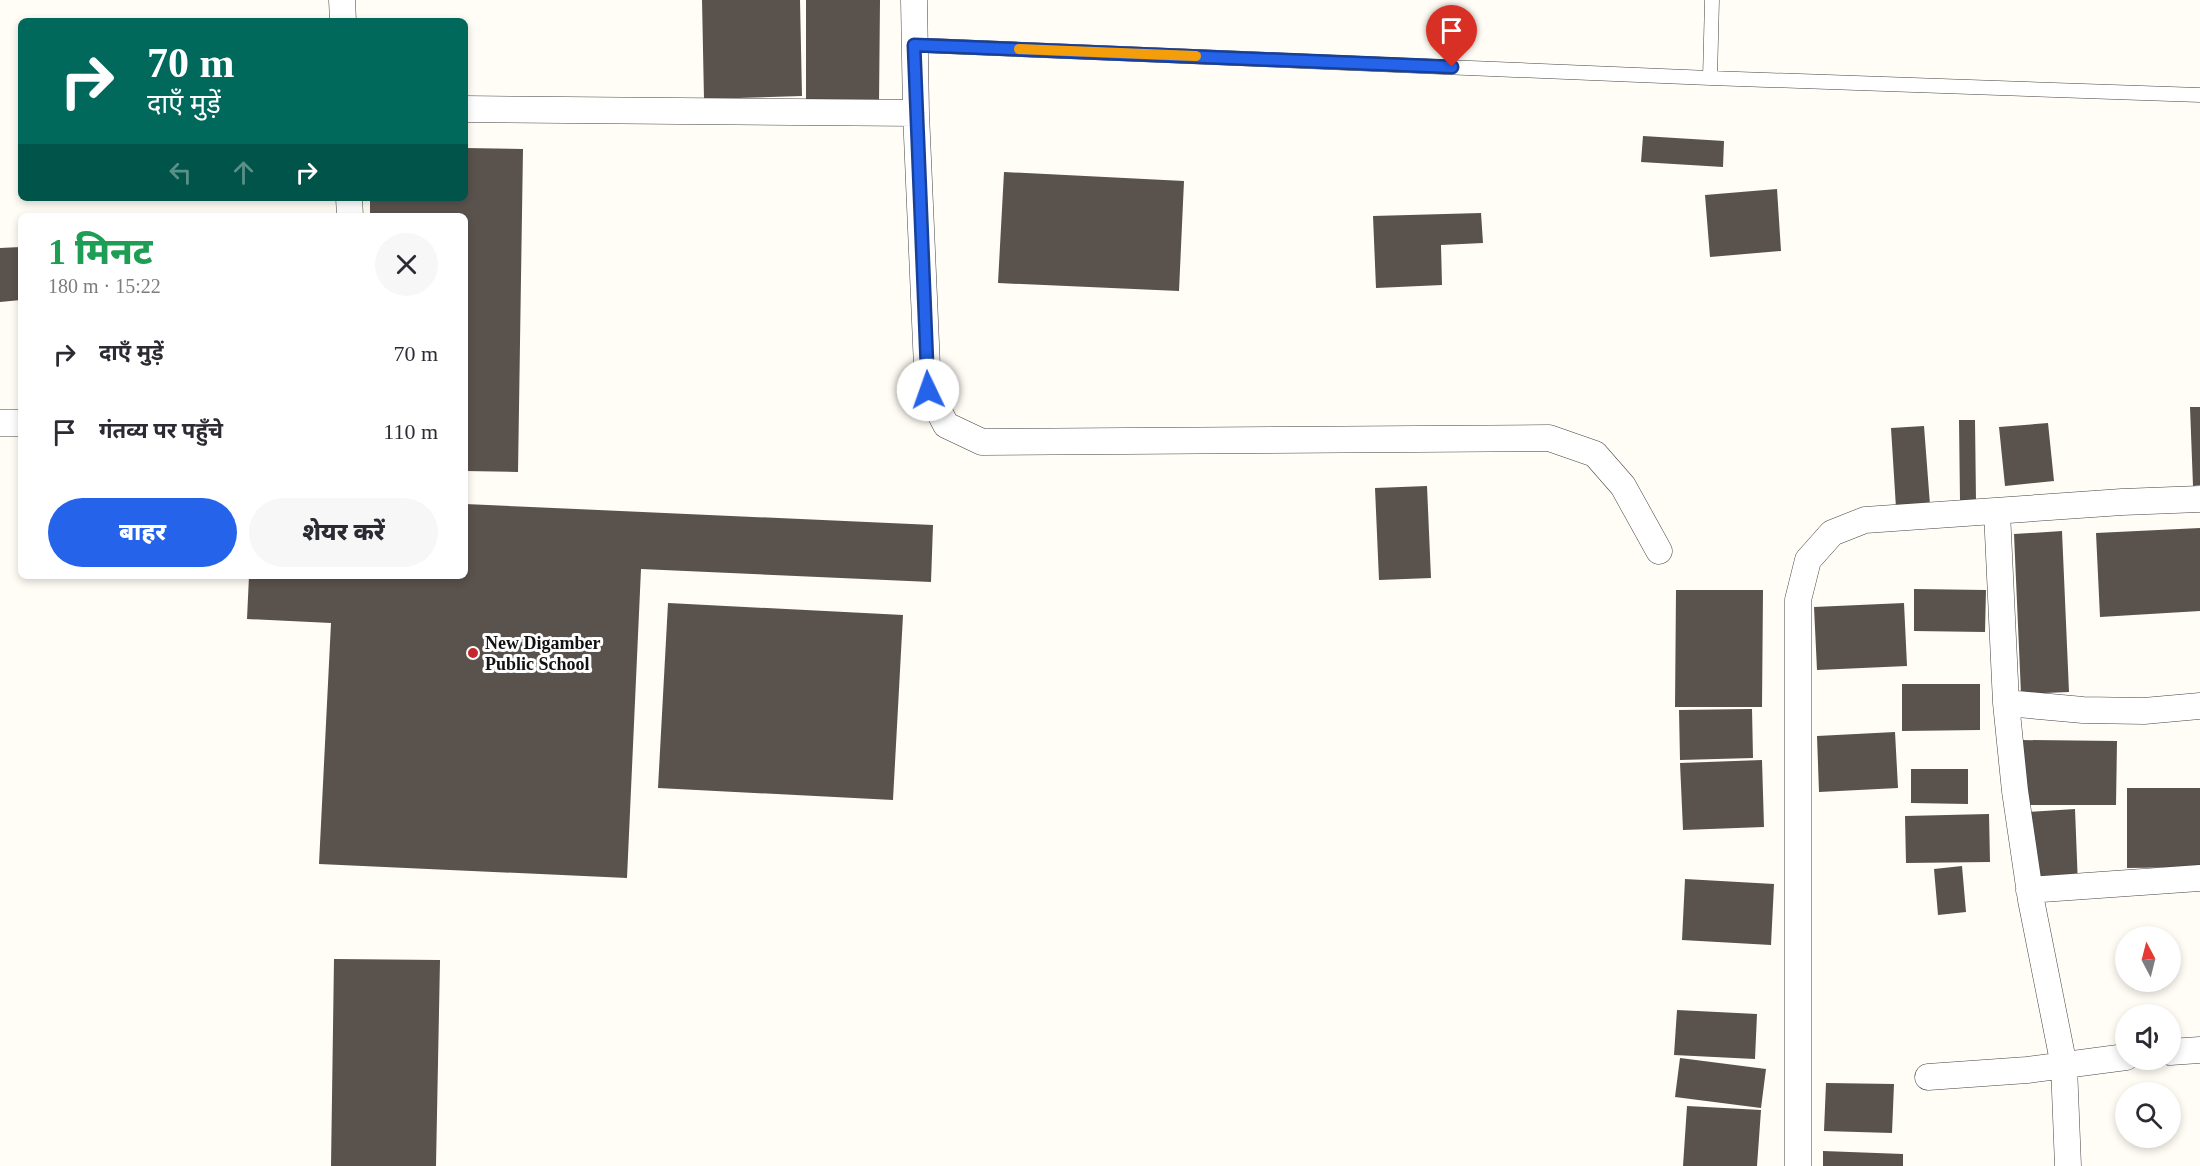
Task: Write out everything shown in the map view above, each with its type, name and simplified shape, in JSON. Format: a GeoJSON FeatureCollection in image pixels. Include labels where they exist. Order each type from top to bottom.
{"type":"FeatureCollection","features":[{"type":"Feature","properties":{"kind":"street"},"geometry":{"type":"LineString","coordinates":[[342,0],[343,18]]}},
{"type":"Feature","properties":{"kind":"street"},"geometry":{"type":"LineString","coordinates":[[914,0],[916,112],[928,390],[946,425],[982,442],[1549,438],[1595,454],[1623,486],[1659,551]]}},
{"type":"Feature","properties":{"kind":"street"},"geometry":{"type":"LineString","coordinates":[[468,109],[916,112]]}},
{"type":"Feature","properties":{"kind":"street"},"geometry":{"type":"LineString","coordinates":[[0,423],[18,423]]}},
{"type":"Feature","properties":{"kind":"street"},"geometry":{"type":"LineString","coordinates":[[1798,1166],[1798,600],[1808,560],[1832,533],[1865,520],[2122,502],[2200,499]]}},
{"type":"Feature","properties":{"kind":"street"},"geometry":{"type":"LineString","coordinates":[[1997,512],[2006,703],[2015,790],[2029,890],[2064,1066],[2068,1166]]}},
{"type":"Feature","properties":{"kind":"street"},"geometry":{"type":"LineString","coordinates":[[2006,703],[2083,710],[2144,711],[2200,706]]}},
{"type":"Feature","properties":{"kind":"street"},"geometry":{"type":"LineString","coordinates":[[2029,890],[2200,878]]}},
{"type":"Feature","properties":{"kind":"street"},"geometry":{"type":"LineString","coordinates":[[2181,1051],[2200,1050]]}},
{"type":"Feature","properties":{"kind":"street"},"geometry":{"type":"LineString","coordinates":[[1928,1077],[2064,1066],[2115,1059]]}},
{"type":"Feature","properties":{"kind":"lane"},"geometry":{"type":"LineString","coordinates":[[1710,78],[1712,0]]}},
{"type":"Feature","properties":{"kind":"lane"},"geometry":{"type":"LineString","coordinates":[[914,45],[1710,78],[2200,95]]}},
{"type":"Feature","properties":{"kind":"building"},"geometry":{"type":"Polygon","coordinates":[[[702,0],[800,0],[802,96],[704,99],[702,0]]]}},
{"type":"Feature","properties":{"kind":"building"},"geometry":{"type":"Polygon","coordinates":[[[806,0],[880,0],[879,103],[806,103],[806,0]]]}},
{"type":"Feature","properties":{"kind":"building"},"geometry":{"type":"Polygon","coordinates":[[[1643,136],[1724,141],[1723,167],[1641,162],[1643,136]]]}},
{"type":"Feature","properties":{"kind":"building"},"geometry":{"type":"Polygon","coordinates":[[[468,148],[523,149],[518,472],[468,471],[468,213],[370,213],[370,201],[468,201],[468,148]]]}},
{"type":"Feature","properties":{"kind":"building"},"geometry":{"type":"Polygon","coordinates":[[[1004,172],[1184,181],[1179,291],[998,283],[1004,172]]]}},
{"type":"Feature","properties":{"kind":"building"},"geometry":{"type":"Polygon","coordinates":[[[1777,189],[1781,251],[1710,257],[1705,195],[1777,189]]]}},
{"type":"Feature","properties":{"kind":"building"},"geometry":{"type":"Polygon","coordinates":[[[1481,213],[1483,243],[1441,245],[1442,285],[1376,288],[1373,216],[1481,213]]]}},
{"type":"Feature","properties":{"kind":"building"},"geometry":{"type":"Polygon","coordinates":[[[18,247],[18,300],[0,302],[0,248],[18,247]]]}},
{"type":"Feature","properties":{"kind":"building"},"geometry":{"type":"Polygon","coordinates":[[[2190,407],[2200,407],[2200,485],[2193,486],[2190,407]]]}},
{"type":"Feature","properties":{"kind":"building"},"geometry":{"type":"Polygon","coordinates":[[[1959,420],[1975,420],[1976,502],[1960,501],[1959,420]]]}},
{"type":"Feature","properties":{"kind":"building"},"geometry":{"type":"Polygon","coordinates":[[[2048,423],[2054,481],[2005,486],[1999,427],[2048,423]]]}},
{"type":"Feature","properties":{"kind":"building"},"geometry":{"type":"Polygon","coordinates":[[[1924,426],[1930,505],[1896,508],[1891,428],[1924,426]]]}},
{"type":"Feature","properties":{"kind":"building"},"geometry":{"type":"Polygon","coordinates":[[[1427,486],[1431,578],[1379,580],[1375,488],[1427,486]]]}},
{"type":"Feature","properties":{"kind":"building"},"geometry":{"type":"Polygon","coordinates":[[[468,504],[933,525],[931,582],[641,569],[627,878],[319,864],[331,623],[247,619],[249,579],[468,579],[468,504]]]}},
{"type":"Feature","properties":{"kind":"building"},"geometry":{"type":"Polygon","coordinates":[[[2200,528],[2200,611],[2100,617],[2096,533],[2200,528]]]}},
{"type":"Feature","properties":{"kind":"building"},"geometry":{"type":"Polygon","coordinates":[[[2062,531],[2069,692],[2021,694],[2014,534],[2062,531]]]}},
{"type":"Feature","properties":{"kind":"building"},"geometry":{"type":"Polygon","coordinates":[[[1914,589],[1986,590],[1985,632],[1914,631],[1914,589]]]}},
{"type":"Feature","properties":{"kind":"building"},"geometry":{"type":"Polygon","coordinates":[[[1676,590],[1763,590],[1762,707],[1675,707],[1676,590]]]}},
{"type":"Feature","properties":{"kind":"building"},"geometry":{"type":"Polygon","coordinates":[[[668,603],[903,615],[893,800],[658,788],[668,603]]]}},
{"type":"Feature","properties":{"kind":"building"},"geometry":{"type":"Polygon","coordinates":[[[1904,603],[1907,666],[1817,670],[1814,607],[1904,603]]]}},
{"type":"Feature","properties":{"kind":"building"},"geometry":{"type":"Polygon","coordinates":[[[1902,684],[1980,684],[1980,730],[1902,731],[1902,684]]]}},
{"type":"Feature","properties":{"kind":"building"},"geometry":{"type":"Polygon","coordinates":[[[1752,709],[1753,758],[1680,760],[1679,710],[1752,709]]]}},
{"type":"Feature","properties":{"kind":"building"},"geometry":{"type":"Polygon","coordinates":[[[1895,732],[1898,788],[1819,792],[1817,736],[1895,732]]]}},
{"type":"Feature","properties":{"kind":"building"},"geometry":{"type":"Polygon","coordinates":[[[2020,740],[2117,741],[2116,805],[2020,805],[2020,740]]]}},
{"type":"Feature","properties":{"kind":"building"},"geometry":{"type":"Polygon","coordinates":[[[1762,760],[1764,827],[1683,830],[1680,763],[1762,760]]]}},
{"type":"Feature","properties":{"kind":"building"},"geometry":{"type":"Polygon","coordinates":[[[1911,769],[1968,769],[1968,804],[1911,803],[1911,769]]]}},
{"type":"Feature","properties":{"kind":"building"},"geometry":{"type":"Polygon","coordinates":[[[2127,788],[2200,788],[2200,867],[2127,868],[2127,788]]]}},
{"type":"Feature","properties":{"kind":"building"},"geometry":{"type":"Polygon","coordinates":[[[2075,809],[2078,886],[2030,888],[2027,812],[2075,809]]]}},
{"type":"Feature","properties":{"kind":"building"},"geometry":{"type":"Polygon","coordinates":[[[1989,814],[1990,862],[1906,863],[1905,816],[1989,814]]]}},
{"type":"Feature","properties":{"kind":"building"},"geometry":{"type":"Polygon","coordinates":[[[1962,866],[1966,912],[1938,915],[1934,869],[1962,866]]]}},
{"type":"Feature","properties":{"kind":"building"},"geometry":{"type":"Polygon","coordinates":[[[1685,879],[1774,884],[1771,945],[1682,940],[1685,879]]]}},
{"type":"Feature","properties":{"kind":"building"},"geometry":{"type":"Polygon","coordinates":[[[334,959],[440,960],[436,1166],[331,1166],[334,959]]]}},
{"type":"Feature","properties":{"kind":"building"},"geometry":{"type":"Polygon","coordinates":[[[1677,1010],[1757,1014],[1755,1059],[1674,1055],[1677,1010]]]}},
{"type":"Feature","properties":{"kind":"building"},"geometry":{"type":"Polygon","coordinates":[[[1680,1058],[1766,1069],[1761,1108],[1675,1097],[1680,1058]]]}},
{"type":"Feature","properties":{"kind":"building"},"geometry":{"type":"Polygon","coordinates":[[[1826,1083],[1894,1084],[1892,1133],[1824,1131],[1826,1083]]]}},
{"type":"Feature","properties":{"kind":"building"},"geometry":{"type":"Polygon","coordinates":[[[1687,1106],[1761,1110],[1757,1166],[1683,1166],[1687,1106]]]}},
{"type":"Feature","properties":{"kind":"building"},"geometry":{"type":"Polygon","coordinates":[[[1823,1151],[1903,1154],[1903,1166],[1823,1166],[1823,1151]]]}},
{"type":"Feature","properties":{"kind":"slow traffic"},"geometry":{"type":"LineString","coordinates":[[1019,49],[1196,56]]}},
{"type":"Feature","properties":{"kind":"place","name":"New Digamber Public School"},"geometry":{"type":"Point","coordinates":[473,653]}},
{"type":"Feature","properties":{"kind":"route"},"geometry":{"type":"LineString","coordinates":[[928,390],[914,45],[1452,67]]}}]}
